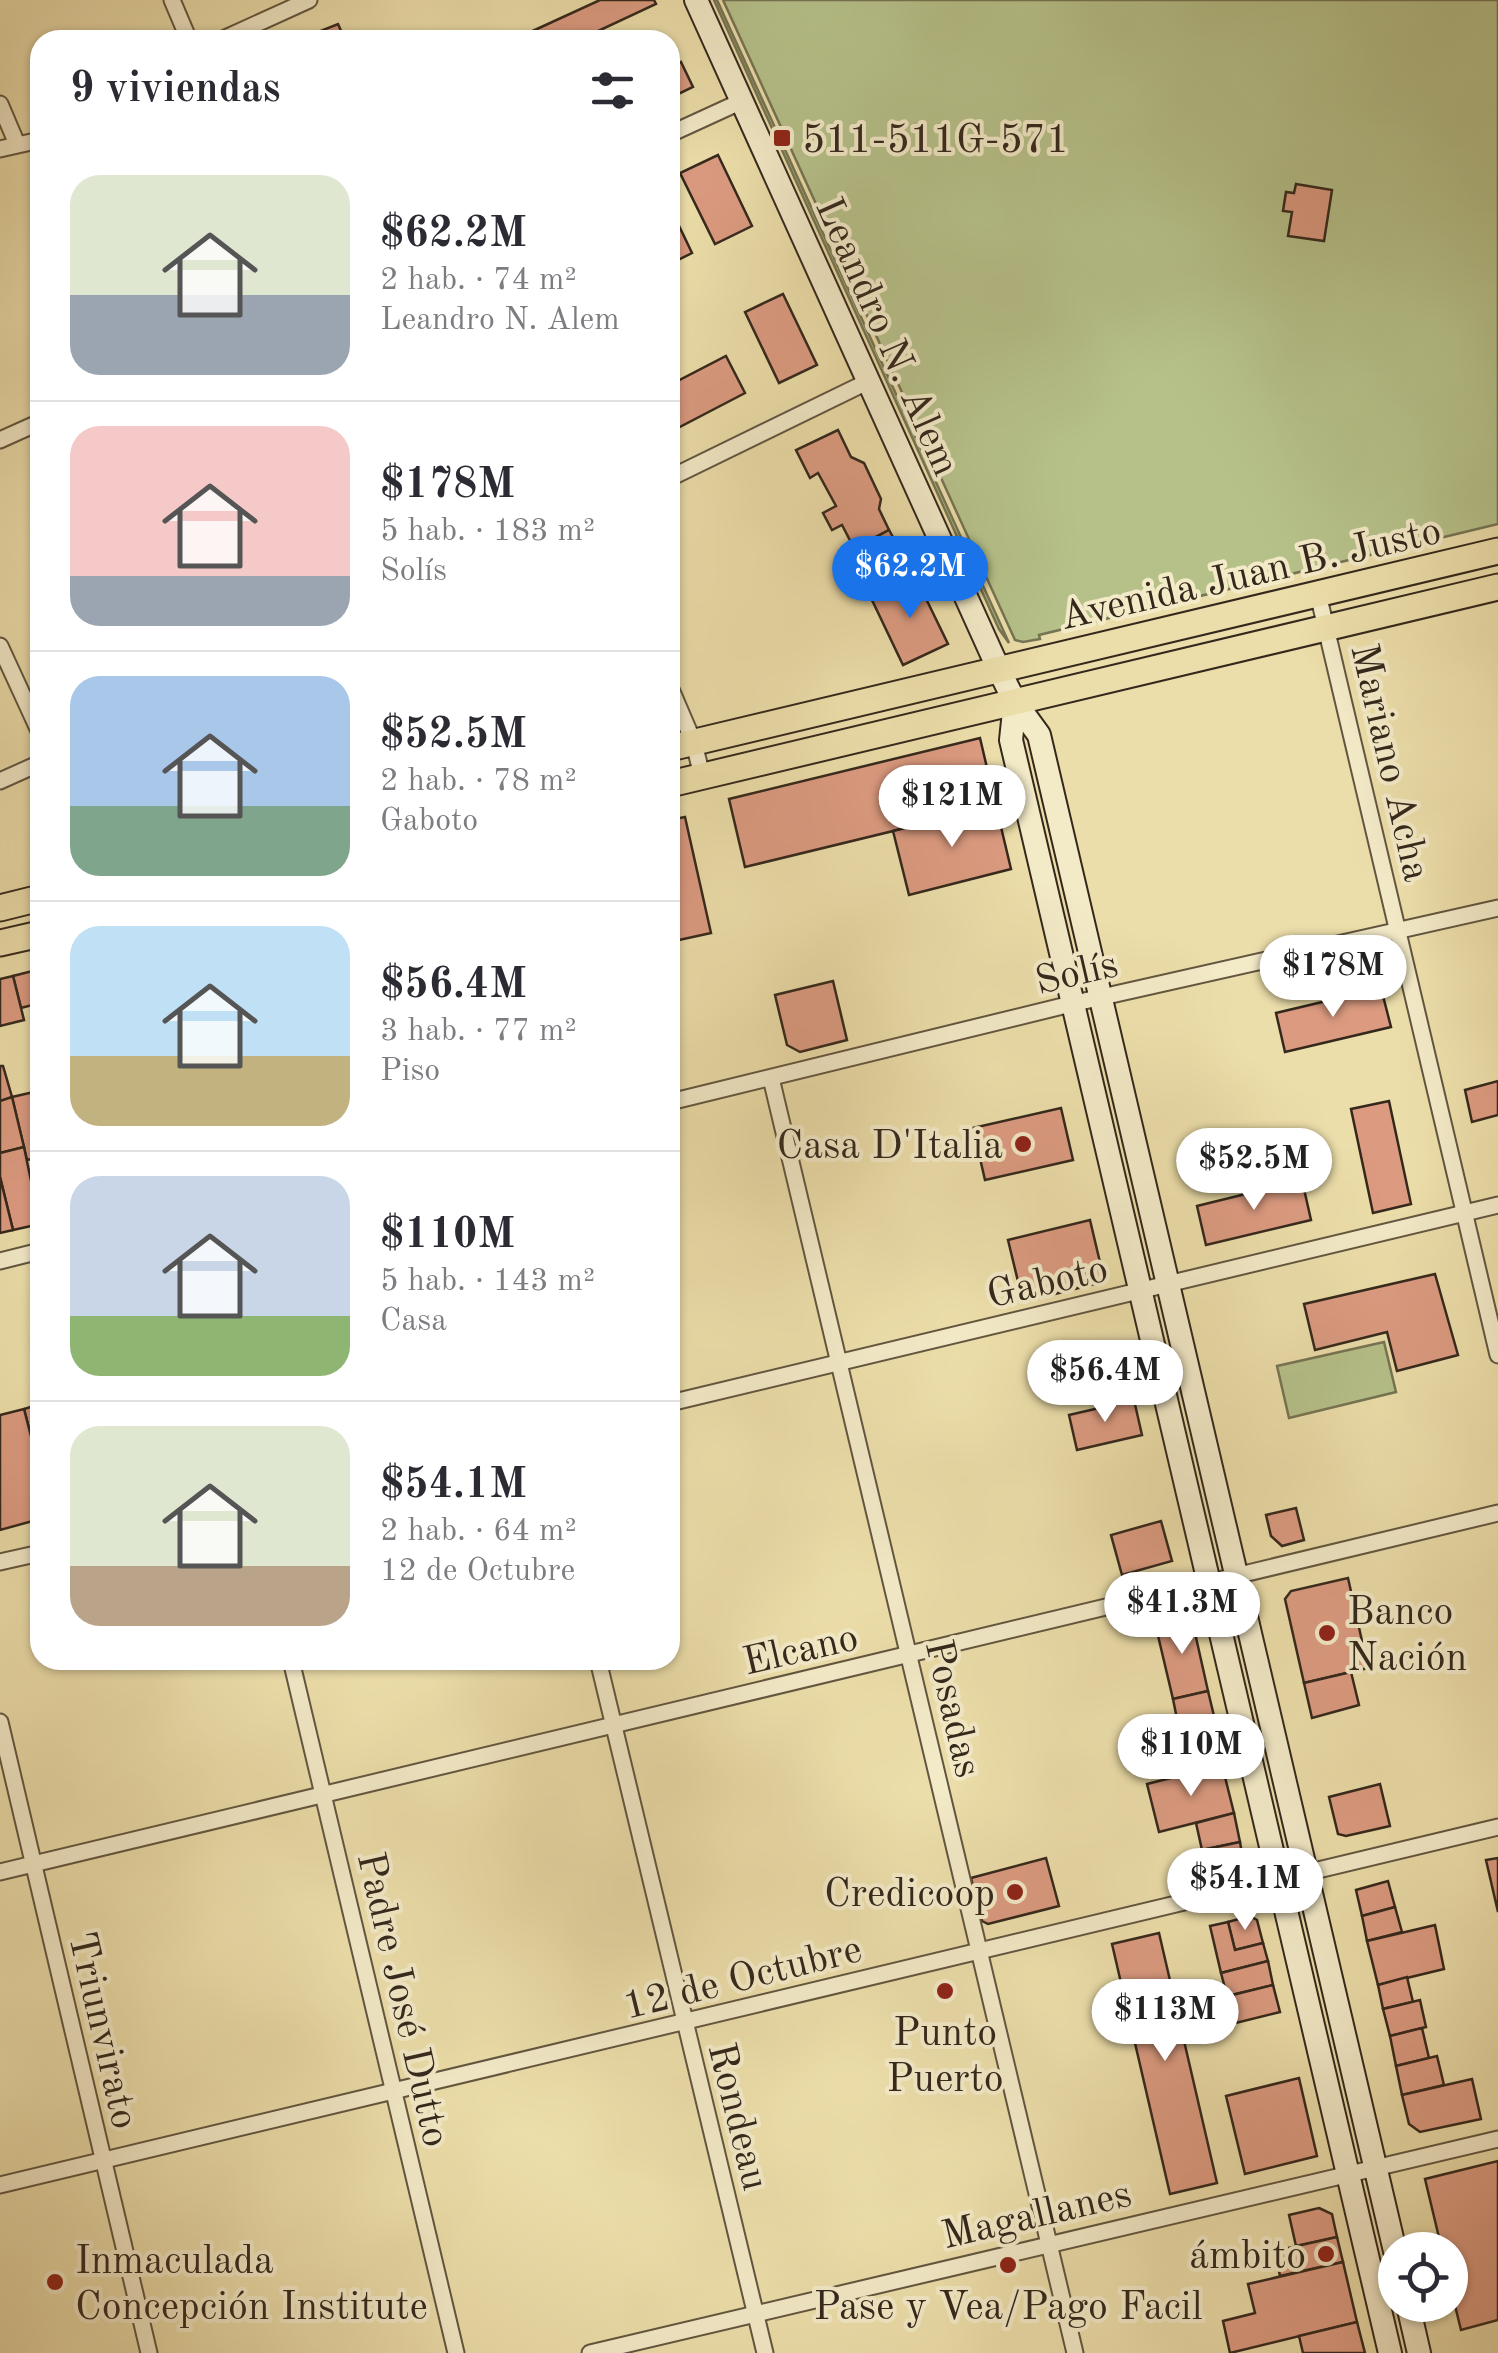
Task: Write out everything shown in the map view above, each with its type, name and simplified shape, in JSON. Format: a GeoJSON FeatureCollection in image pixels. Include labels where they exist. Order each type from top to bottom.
{"type":"FeatureCollection","features":[{"type":"Feature","properties":{"kind":"main road","name":"Leandro N. Alem"},"geometry":{"type":"LineString","coordinates":[[696,0],[1000,670],[1015,702],[1039,735],[1099,998]]}},
{"type":"Feature","properties":{"kind":"main road","name":"Avenida Juan B. Justo"},"geometry":{"type":"LineString","coordinates":[[682,746],[1498,551]]}},
{"type":"Feature","properties":{"kind":"main road","name":"Avenida Juan B. Justo"},"geometry":{"type":"LineString","coordinates":[[680,782],[1498,587]]}},
{"type":"Feature","properties":{"kind":"main road"},"geometry":{"type":"LineString","coordinates":[[1015,702],[1011,740],[1070,1004],[1390,2353]]}},
{"type":"Feature","properties":{"kind":"main road"},"geometry":{"type":"LineString","coordinates":[[0,908],[30,900]]}},
{"type":"Feature","properties":{"kind":"main road"},"geometry":{"type":"LineString","coordinates":[[0,943],[30,936]]}},
{"type":"Feature","properties":{"kind":"main road"},"geometry":{"type":"LineString","coordinates":[[1099,998],[1390,2232]]}},
{"type":"Feature","properties":{"kind":"main road"},"geometry":{"type":"LineString","coordinates":[[1412,2322],[1419,2353]]}},
{"type":"Feature","properties":{"kind":"street"},"geometry":{"type":"LineString","coordinates":[[172,0],[185,30]]}},
{"type":"Feature","properties":{"kind":"street"},"geometry":{"type":"LineString","coordinates":[[242,30],[309,0]]}},
{"type":"Feature","properties":{"kind":"street"},"geometry":{"type":"LineString","coordinates":[[680,129],[742,101]]}},
{"type":"Feature","properties":{"kind":"street"},"geometry":{"type":"LineString","coordinates":[[0,104],[16,144]]}},
{"type":"Feature","properties":{"kind":"street"},"geometry":{"type":"LineString","coordinates":[[0,149],[30,142]]}},
{"type":"Feature","properties":{"kind":"street"},"geometry":{"type":"LineString","coordinates":[[680,473],[869,382]]}},
{"type":"Feature","properties":{"kind":"street"},"geometry":{"type":"LineString","coordinates":[[0,440],[30,426]]}},
{"type":"Feature","properties":{"kind":"street","name":"Mariano Acha"},"geometry":{"type":"LineString","coordinates":[[1318,594],[1498,1355]]}},
{"type":"Feature","properties":{"kind":"street"},"geometry":{"type":"LineString","coordinates":[[0,646],[30,711]]}},
{"type":"Feature","properties":{"kind":"street"},"geometry":{"type":"LineString","coordinates":[[682,746],[702,776]]}},
{"type":"Feature","properties":{"kind":"street"},"geometry":{"type":"LineString","coordinates":[[0,781],[30,768]]}},
{"type":"Feature","properties":{"kind":"street","name":"Solís"},"geometry":{"type":"LineString","coordinates":[[680,1100],[1070,1004],[1498,908]]}},
{"type":"Feature","properties":{"kind":"street","name":"Posadas"},"geometry":{"type":"LineString","coordinates":[[772,1078],[1075,2353]]}},
{"type":"Feature","properties":{"kind":"street","name":"Gaboto"},"geometry":{"type":"LineString","coordinates":[[680,1401],[1498,1205]]}},
{"type":"Feature","properties":{"kind":"street"},"geometry":{"type":"LineString","coordinates":[[0,1260],[30,1253]]}},
{"type":"Feature","properties":{"kind":"street","name":"Elcano"},"geometry":{"type":"LineString","coordinates":[[0,1872],[1498,1512]]}},
{"type":"Feature","properties":{"kind":"street"},"geometry":{"type":"LineString","coordinates":[[0,1562],[30,1555]]}},
{"type":"Feature","properties":{"kind":"street","name":"Padre José Dutto"},"geometry":{"type":"LineString","coordinates":[[293,1670],[456,2353]]}},
{"type":"Feature","properties":{"kind":"street","name":"Rondeau"},"geometry":{"type":"LineString","coordinates":[[601,1670],[765,2353]]}},
{"type":"Feature","properties":{"kind":"street","name":"Triunvirato"},"geometry":{"type":"LineString","coordinates":[[0,1722],[149,2353]]}},
{"type":"Feature","properties":{"kind":"street","name":"12 de Octubre"},"geometry":{"type":"LineString","coordinates":[[0,2185],[1498,1828]]}},
{"type":"Feature","properties":{"kind":"street","name":"Magallanes"},"geometry":{"type":"LineString","coordinates":[[590,2353],[1498,2139]]}},
{"type":"Feature","properties":{"kind":"green space"},"geometry":{"type":"Polygon","coordinates":[[[717,0],[1009,643],[999,629],[717,0]]]}},
{"type":"Feature","properties":{"kind":"green space"},"geometry":{"type":"Polygon","coordinates":[[[723,0],[1498,0],[1498,524],[1039,635],[1040,639],[1015,640],[723,0]]]}},
{"type":"Feature","properties":{"kind":"green space"},"geometry":{"type":"Polygon","coordinates":[[[1384,1342],[1396,1392],[1289,1418],[1277,1366],[1384,1342]]]}},
{"type":"Feature","properties":{"kind":"building"},"geometry":{"type":"Polygon","coordinates":[[[600,0],[654,0],[656,4],[600,30],[535,30],[600,0]]]}},
{"type":"Feature","properties":{"kind":"building"},"geometry":{"type":"Polygon","coordinates":[[[680,62],[693,87],[680,93],[680,62]]]}},
{"type":"Feature","properties":{"kind":"building"},"geometry":{"type":"Polygon","coordinates":[[[718,155],[752,226],[715,244],[680,173],[718,155]]]}},
{"type":"Feature","properties":{"kind":"building"},"geometry":{"type":"Polygon","coordinates":[[[1296,184],[1332,190],[1324,241],[1288,236],[1292,212],[1283,211],[1286,192],[1294,193],[1296,184]]]}},
{"type":"Feature","properties":{"kind":"building"},"geometry":{"type":"Polygon","coordinates":[[[680,228],[692,253],[680,259],[680,228]]]}},
{"type":"Feature","properties":{"kind":"building"},"geometry":{"type":"Polygon","coordinates":[[[783,294],[817,365],[779,383],[745,312],[783,294]]]}},
{"type":"Feature","properties":{"kind":"building"},"geometry":{"type":"Polygon","coordinates":[[[726,356],[745,393],[680,427],[680,380],[726,356]]]}},
{"type":"Feature","properties":{"kind":"building"},"geometry":{"type":"Polygon","coordinates":[[[838,430],[851,457],[864,463],[881,499],[879,509],[889,530],[854,548],[842,525],[832,530],[823,513],[836,506],[818,473],[810,478],[796,450],[838,430]]]}},
{"type":"Feature","properties":{"kind":"building"},"geometry":{"type":"Polygon","coordinates":[[[889,530],[915,576],[872,600],[864,584],[882,571],[867,542],[889,530]]]}},
{"type":"Feature","properties":{"kind":"building"},"geometry":{"type":"Polygon","coordinates":[[[915,576],[948,644],[903,665],[872,600],[915,576]]]}},
{"type":"Feature","properties":{"kind":"building"},"geometry":{"type":"Polygon","coordinates":[[[980,738],[996,806],[745,867],[729,799],[980,738]]]}},
{"type":"Feature","properties":{"kind":"building"},"geometry":{"type":"Polygon","coordinates":[[[996,806],[1011,869],[909,895],[893,831],[996,806]]]}},
{"type":"Feature","properties":{"kind":"building"},"geometry":{"type":"Polygon","coordinates":[[[685,817],[711,933],[680,940],[680,818],[685,817]]]}},
{"type":"Feature","properties":{"kind":"building"},"geometry":{"type":"Polygon","coordinates":[[[30,972],[30,1006],[21,1008],[13,976],[30,972]]]}},
{"type":"Feature","properties":{"kind":"building"},"geometry":{"type":"Polygon","coordinates":[[[13,976],[24,1020],[0,1026],[0,979],[13,976]]]}},
{"type":"Feature","properties":{"kind":"building"},"geometry":{"type":"Polygon","coordinates":[[[833,981],[847,1040],[800,1052],[787,1045],[775,995],[833,981]]]}},
{"type":"Feature","properties":{"kind":"building"},"geometry":{"type":"Polygon","coordinates":[[[1381,988],[1391,1027],[1285,1052],[1276,1013],[1381,988]]]}},
{"type":"Feature","properties":{"kind":"building"},"geometry":{"type":"Polygon","coordinates":[[[0,1066],[12,1097],[0,1101],[0,1066]]]}},
{"type":"Feature","properties":{"kind":"building"},"geometry":{"type":"Polygon","coordinates":[[[1498,1081],[1498,1115],[1472,1122],[1465,1090],[1498,1081]]]}},
{"type":"Feature","properties":{"kind":"building"},"geometry":{"type":"Polygon","coordinates":[[[30,1093],[30,1159],[27,1160],[12,1097],[30,1093]]]}},
{"type":"Feature","properties":{"kind":"building"},"geometry":{"type":"Polygon","coordinates":[[[12,1097],[24,1147],[0,1153],[0,1101],[12,1097]]]}},
{"type":"Feature","properties":{"kind":"building"},"geometry":{"type":"Polygon","coordinates":[[[1389,1101],[1411,1204],[1373,1213],[1351,1109],[1389,1101]]]}},
{"type":"Feature","properties":{"kind":"building","name":"Casa D'Italia"},"geometry":{"type":"Polygon","coordinates":[[[1061,1108],[1073,1160],[985,1180],[973,1128],[1061,1108]]]}},
{"type":"Feature","properties":{"kind":"building"},"geometry":{"type":"Polygon","coordinates":[[[24,1147],[30,1176],[30,1226],[13,1230],[0,1177],[0,1153],[24,1147]]]}},
{"type":"Feature","properties":{"kind":"building"},"geometry":{"type":"Polygon","coordinates":[[[0,1177],[13,1230],[0,1233],[0,1177]]]}},
{"type":"Feature","properties":{"kind":"building"},"geometry":{"type":"Polygon","coordinates":[[[1302,1180],[1311,1220],[1206,1245],[1197,1206],[1302,1180]]]}},
{"type":"Feature","properties":{"kind":"building"},"geometry":{"type":"Polygon","coordinates":[[[1090,1220],[1103,1275],[1099,1283],[1023,1302],[1008,1240],[1090,1220]]]}},
{"type":"Feature","properties":{"kind":"building"},"geometry":{"type":"Polygon","coordinates":[[[1435,1274],[1458,1355],[1397,1371],[1387,1332],[1315,1350],[1304,1304],[1435,1274]]]}},
{"type":"Feature","properties":{"kind":"building"},"geometry":{"type":"Polygon","coordinates":[[[1134,1400],[1142,1435],[1077,1450],[1069,1415],[1134,1400]]]}},
{"type":"Feature","properties":{"kind":"building"},"geometry":{"type":"Polygon","coordinates":[[[30,1407],[30,1432],[24,1409],[30,1407]]]}},
{"type":"Feature","properties":{"kind":"building"},"geometry":{"type":"Polygon","coordinates":[[[24,1409],[30,1432],[30,1522],[0,1530],[0,1415],[24,1409]]]}},
{"type":"Feature","properties":{"kind":"building"},"geometry":{"type":"Polygon","coordinates":[[[1296,1508],[1304,1540],[1282,1546],[1271,1536],[1266,1515],[1296,1508]]]}},
{"type":"Feature","properties":{"kind":"building"},"geometry":{"type":"Polygon","coordinates":[[[1161,1521],[1172,1561],[1122,1575],[1111,1535],[1161,1521]]]}},
{"type":"Feature","properties":{"kind":"building","name":"Banco Nación"},"geometry":{"type":"Polygon","coordinates":[[[1348,1578],[1368,1668],[1304,1683],[1285,1599],[1291,1591],[1348,1578]]]}},
{"type":"Feature","properties":{"kind":"building"},"geometry":{"type":"Polygon","coordinates":[[[1181,1617],[1193,1624],[1208,1691],[1173,1699],[1155,1623],[1181,1617]]]}},
{"type":"Feature","properties":{"kind":"building"},"geometry":{"type":"Polygon","coordinates":[[[1351,1672],[1359,1705],[1312,1718],[1304,1683],[1351,1672]]]}},
{"type":"Feature","properties":{"kind":"building"},"geometry":{"type":"Polygon","coordinates":[[[1208,1691],[1214,1716],[1178,1724],[1173,1699],[1208,1691]]]}},
{"type":"Feature","properties":{"kind":"building"},"geometry":{"type":"Polygon","coordinates":[[[1214,1716],[1218,1743],[1161,1756],[1157,1730],[1214,1716]]]}},
{"type":"Feature","properties":{"kind":"building"},"geometry":{"type":"Polygon","coordinates":[[[1222,1765],[1234,1813],[1159,1832],[1147,1784],[1222,1765]]]}},
{"type":"Feature","properties":{"kind":"building"},"geometry":{"type":"Polygon","coordinates":[[[1380,1784],[1390,1826],[1346,1836],[1338,1834],[1329,1797],[1380,1784]]]}},
{"type":"Feature","properties":{"kind":"building"},"geometry":{"type":"Polygon","coordinates":[[[1234,1813],[1240,1842],[1202,1850],[1196,1823],[1234,1813]]]}},
{"type":"Feature","properties":{"kind":"building"},"geometry":{"type":"Polygon","coordinates":[[[1240,1842],[1243,1860],[1237,1867],[1208,1874],[1202,1850],[1240,1842]]]}},
{"type":"Feature","properties":{"kind":"building","name":"Credicoop"},"geometry":{"type":"Polygon","coordinates":[[[1046,1858],[1059,1906],[988,1924],[982,1921],[971,1878],[1046,1858]]]}},
{"type":"Feature","properties":{"kind":"building"},"geometry":{"type":"Polygon","coordinates":[[[1498,1858],[1498,1912],[1486,1860],[1498,1858]]]}},
{"type":"Feature","properties":{"kind":"building"},"geometry":{"type":"Polygon","coordinates":[[[1388,1881],[1395,1907],[1362,1916],[1356,1890],[1388,1881]]]}},
{"type":"Feature","properties":{"kind":"building"},"geometry":{"type":"Polygon","coordinates":[[[1395,1907],[1402,1932],[1367,1941],[1362,1916],[1395,1907]]]}},
{"type":"Feature","properties":{"kind":"building"},"geometry":{"type":"Polygon","coordinates":[[[1250,1916],[1257,1920],[1263,1943],[1235,1950],[1228,1922],[1250,1916]]]}},
{"type":"Feature","properties":{"kind":"building"},"geometry":{"type":"Polygon","coordinates":[[[1228,1922],[1235,1950],[1263,1943],[1268,1961],[1221,1973],[1210,1926],[1228,1922]]]}},
{"type":"Feature","properties":{"kind":"building"},"geometry":{"type":"Polygon","coordinates":[[[1435,1925],[1444,1969],[1378,1985],[1367,1941],[1435,1925]]]}},
{"type":"Feature","properties":{"kind":"building"},"geometry":{"type":"Polygon","coordinates":[[[1159,1933],[1217,2183],[1170,2194],[1112,1944],[1159,1933]]]}},
{"type":"Feature","properties":{"kind":"building"},"geometry":{"type":"Polygon","coordinates":[[[1268,1961],[1273,1985],[1227,1996],[1221,1973],[1268,1961]]]}},
{"type":"Feature","properties":{"kind":"building"},"geometry":{"type":"Polygon","coordinates":[[[1407,1977],[1413,2002],[1383,2009],[1378,1985],[1407,1977]]]}},
{"type":"Feature","properties":{"kind":"building"},"geometry":{"type":"Polygon","coordinates":[[[1273,1985],[1280,2012],[1183,2036],[1176,2009],[1273,1985]]]}},
{"type":"Feature","properties":{"kind":"building"},"geometry":{"type":"Polygon","coordinates":[[[1420,2000],[1426,2027],[1390,2036],[1383,2009],[1420,2000]]]}},
{"type":"Feature","properties":{"kind":"building"},"geometry":{"type":"Polygon","coordinates":[[[1422,2028],[1429,2058],[1396,2066],[1390,2036],[1422,2028]]]}},
{"type":"Feature","properties":{"kind":"building"},"geometry":{"type":"Polygon","coordinates":[[[1437,2056],[1444,2085],[1402,2095],[1396,2066],[1437,2056]]]}},
{"type":"Feature","properties":{"kind":"building"},"geometry":{"type":"Polygon","coordinates":[[[1299,2078],[1317,2156],[1245,2174],[1226,2096],[1299,2078]]]}},
{"type":"Feature","properties":{"kind":"building"},"geometry":{"type":"Polygon","coordinates":[[[1472,2079],[1481,2119],[1420,2132],[1409,2124],[1402,2095],[1472,2079]]]}},
{"type":"Feature","properties":{"kind":"building"},"geometry":{"type":"Polygon","coordinates":[[[1498,2161],[1498,2320],[1461,2330],[1459,2322],[1468,2322],[1468,2232],[1438,2232],[1425,2179],[1498,2161]]]}},
{"type":"Feature","properties":{"kind":"building"},"geometry":{"type":"Polygon","coordinates":[[[1319,2208],[1332,2214],[1337,2237],[1296,2246],[1289,2215],[1319,2208]]]}},
{"type":"Feature","properties":{"kind":"building"},"geometry":{"type":"Polygon","coordinates":[[[1337,2237],[1343,2262],[1280,2276],[1275,2251],[1337,2237]]]}},
{"type":"Feature","properties":{"kind":"building"},"geometry":{"type":"Polygon","coordinates":[[[1343,2262],[1357,2322],[1230,2353],[1223,2321],[1255,2313],[1248,2284],[1343,2262]]]}},
{"type":"Feature","properties":{"kind":"building"},"geometry":{"type":"Polygon","coordinates":[[[1357,2322],[1365,2353],[1303,2353],[1299,2336],[1357,2322]]]}},
{"type":"Feature","properties":{"kind":"place","name":"511-511G-571"},"geometry":{"type":"Point","coordinates":[782,138]}},
{"type":"Feature","properties":{"kind":"place","name":"Casa D'Italia"},"geometry":{"type":"Point","coordinates":[1023,1144]}},
{"type":"Feature","properties":{"kind":"place","name":"Banco Nación"},"geometry":{"type":"Point","coordinates":[1327,1633]}},
{"type":"Feature","properties":{"kind":"place","name":"Credicoop"},"geometry":{"type":"Point","coordinates":[1015,1892]}},
{"type":"Feature","properties":{"kind":"place","name":"Punto Puerto"},"geometry":{"type":"Point","coordinates":[945,1991]}},
{"type":"Feature","properties":{"kind":"place","name":"ámbito"},"geometry":{"type":"Point","coordinates":[1326,2254]}},
{"type":"Feature","properties":{"kind":"place","name":"Pase y Vea/Pago Facil"},"geometry":{"type":"Point","coordinates":[1008,2265]}},
{"type":"Feature","properties":{"kind":"place","name":"Inmaculada Concepción Institute"},"geometry":{"type":"Point","coordinates":[55,2282]}}]}
